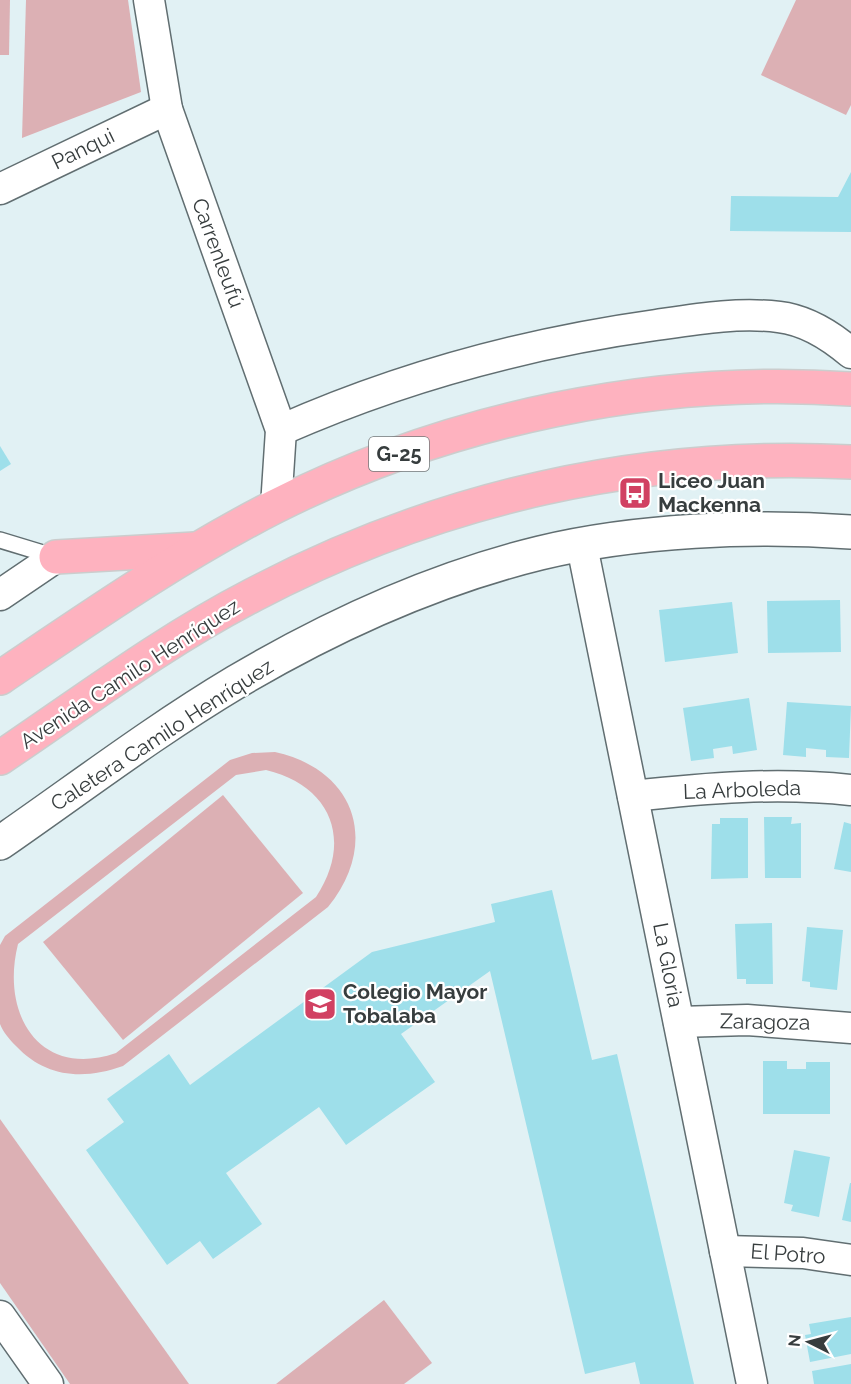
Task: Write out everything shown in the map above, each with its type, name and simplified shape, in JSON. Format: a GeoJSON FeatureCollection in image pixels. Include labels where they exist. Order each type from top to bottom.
{"type":"FeatureCollection","features":[{"type":"Feature","properties":{"kind":"main road","name":"G-25"},"geometry":{"type":"LineString","coordinates":[[0,678],[91,617],[200,549],[276,506],[402,453],[477,430],[549,413],[682,392],[784,387],[851,389]]}},
{"type":"Feature","properties":{"kind":"main road","name":"Avenida Camilo Henríquez"},"geometry":{"type":"LineString","coordinates":[[0,758],[186,633],[252,595],[321,562],[444,514],[596,476],[669,466],[741,460],[851,462]]}},
{"type":"Feature","properties":{"kind":"main road"},"geometry":{"type":"LineString","coordinates":[[56,557],[200,549]]}},
{"type":"Feature","properties":{"kind":"street","name":"Carrenleufú"},"geometry":{"type":"LineString","coordinates":[[149,0],[167,109],[281,430],[276,506]]}},
{"type":"Feature","properties":{"kind":"street","name":"Panqui"},"geometry":{"type":"LineString","coordinates":[[0,189],[167,109]]}},
{"type":"Feature","properties":{"kind":"street"},"geometry":{"type":"LineString","coordinates":[[281,430],[361,396],[436,370],[628,329],[716,317],[781,317],[825,334],[851,353]]}},
{"type":"Feature","properties":{"kind":"street","name":"Caletera Camilo Henríquez"},"geometry":{"type":"LineString","coordinates":[[0,843],[174,722],[236,682],[310,642],[386,606],[462,577],[540,553],[660,535],[737,529],[851,532]]}},
{"type":"Feature","properties":{"kind":"street","name":"La Gloria"},"geometry":{"type":"LineString","coordinates":[[582,546],[752,1384]]}},
{"type":"Feature","properties":{"kind":"street"},"geometry":{"type":"LineString","coordinates":[[0,595],[56,557]]}},
{"type":"Feature","properties":{"kind":"street","name":"La Arboleda"},"geometry":{"type":"LineString","coordinates":[[633,796],[702,788],[771,786],[851,790]]}},
{"type":"Feature","properties":{"kind":"street","name":"Zaragoza"},"geometry":{"type":"LineString","coordinates":[[679,1023],[747,1020],[851,1028]]}},
{"type":"Feature","properties":{"kind":"street","name":"El Potro"},"geometry":{"type":"LineString","coordinates":[[725,1251],[803,1253],[851,1260]]}},
{"type":"Feature","properties":{"kind":"street"},"geometry":{"type":"LineString","coordinates":[[0,1316],[48,1384]]}},
{"type":"Feature","properties":{"kind":"lane"},"geometry":{"type":"LineString","coordinates":[[0,540],[56,557]]}},
{"type":"Feature","properties":{"kind":"shaded area"},"geometry":{"type":"Polygon","coordinates":[[[0,0],[10,0],[9,55],[0,55],[0,0]]]}},
{"type":"Feature","properties":{"kind":"shaded area"},"geometry":{"type":"Polygon","coordinates":[[[26,0],[128,0],[141,92],[22,138],[26,0]]]}},
{"type":"Feature","properties":{"kind":"shaded area"},"geometry":{"type":"Polygon","coordinates":[[[796,0],[851,0],[851,105],[846,115],[761,75],[796,0]]]}},
{"type":"Feature","properties":{"kind":"shaded area"},"geometry":{"type":"Polygon","coordinates":[[[275,752],[303,761],[325,775],[341,792],[351,812],[355,835],[353,858],[344,883],[328,907],[123,1066],[94,1073],[66,1073],[40,1065],[28,1057],[9,1039],[0,1024],[0,945],[5,936],[230,760],[252,753],[275,752]],[[266,770],[236,775],[18,944],[14,970],[15,995],[21,1017],[32,1035],[47,1049],[67,1057],[90,1059],[116,1053],[316,897],[327,876],[333,856],[334,836],[330,819],[321,802],[307,789],[289,778],[266,770]]]}},
{"type":"Feature","properties":{"kind":"shaded area"},"geometry":{"type":"Polygon","coordinates":[[[223,795],[303,893],[123,1040],[43,942],[223,795]]]}},
{"type":"Feature","properties":{"kind":"shaded area"},"geometry":{"type":"Polygon","coordinates":[[[0,1119],[189,1384],[70,1384],[0,1283],[0,1119]]]}},
{"type":"Feature","properties":{"kind":"shaded area"},"geometry":{"type":"Polygon","coordinates":[[[384,1300],[432,1363],[404,1384],[276,1384],[384,1300]]]}},
{"type":"Feature","properties":{"kind":"building"},"geometry":{"type":"Polygon","coordinates":[[[851,172],[851,232],[730,231],[731,196],[838,197],[851,172]]]}},
{"type":"Feature","properties":{"kind":"building"},"geometry":{"type":"Polygon","coordinates":[[[0,446],[11,464],[0,471],[0,446]]]}},
{"type":"Feature","properties":{"kind":"building"},"geometry":{"type":"Polygon","coordinates":[[[840,600],[841,652],[768,653],[767,601],[840,600]]]}},
{"type":"Feature","properties":{"kind":"building"},"geometry":{"type":"Polygon","coordinates":[[[732,602],[738,653],[665,662],[659,610],[732,602]]]}},
{"type":"Feature","properties":{"kind":"building"},"geometry":{"type":"Polygon","coordinates":[[[749,698],[757,750],[733,754],[732,746],[713,749],[714,758],[691,761],[683,708],[749,698]]]}},
{"type":"Feature","properties":{"kind":"building"},"geometry":{"type":"Polygon","coordinates":[[[787,702],[851,706],[849,758],[826,757],[826,750],[806,748],[806,757],[783,755],[787,702]]]}},
{"type":"Feature","properties":{"kind":"building"},"geometry":{"type":"Polygon","coordinates":[[[764,817],[792,817],[791,824],[801,823],[801,878],[765,878],[764,817]]]}},
{"type":"Feature","properties":{"kind":"building"},"geometry":{"type":"Polygon","coordinates":[[[720,818],[748,818],[748,878],[711,879],[712,824],[720,824],[720,818]]]}},
{"type":"Feature","properties":{"kind":"building"},"geometry":{"type":"Polygon","coordinates":[[[844,822],[851,824],[851,872],[834,869],[844,822]]]}},
{"type":"Feature","properties":{"kind":"building"},"geometry":{"type":"Polygon","coordinates":[[[552,890],[592,1060],[617,1054],[694,1384],[640,1384],[635,1362],[585,1374],[490,971],[401,1034],[435,1082],[346,1145],[319,1107],[226,1173],[262,1224],[213,1259],[200,1241],[167,1265],[86,1150],[124,1122],[107,1099],[169,1054],[190,1085],[372,952],[495,922],[491,904],[552,890]]]}},
{"type":"Feature","properties":{"kind":"building"},"geometry":{"type":"Polygon","coordinates":[[[772,923],[773,984],[746,984],[746,979],[737,979],[735,924],[772,923]]]}},
{"type":"Feature","properties":{"kind":"building"},"geometry":{"type":"Polygon","coordinates":[[[807,927],[843,930],[837,990],[810,987],[810,982],[802,981],[807,927]]]}},
{"type":"Feature","properties":{"kind":"building"},"geometry":{"type":"Polygon","coordinates":[[[763,1061],[787,1061],[787,1069],[806,1069],[806,1062],[830,1062],[830,1114],[763,1114],[763,1061]]]}},
{"type":"Feature","properties":{"kind":"building"},"geometry":{"type":"Polygon","coordinates":[[[794,1150],[830,1157],[819,1217],[791,1211],[793,1205],[784,1203],[794,1150]]]}},
{"type":"Feature","properties":{"kind":"building"},"geometry":{"type":"Polygon","coordinates":[[[851,1183],[851,1222],[842,1220],[851,1183]]]}},
{"type":"Feature","properties":{"kind":"building"},"geometry":{"type":"Polygon","coordinates":[[[851,1317],[851,1354],[810,1362],[805,1335],[811,1334],[809,1324],[851,1317]]]}},
{"type":"Feature","properties":{"kind":"building"},"geometry":{"type":"Polygon","coordinates":[[[851,1364],[851,1384],[814,1384],[812,1371],[851,1364]]]}},
{"type":"Feature","properties":{"kind":"place","name":"Liceo Juan Mackenna"},"geometry":{"type":"Point","coordinates":[635,493]}},
{"type":"Feature","properties":{"kind":"place","name":"Colegio Mayor Tobalaba"},"geometry":{"type":"Point","coordinates":[320,1004]}}]}
